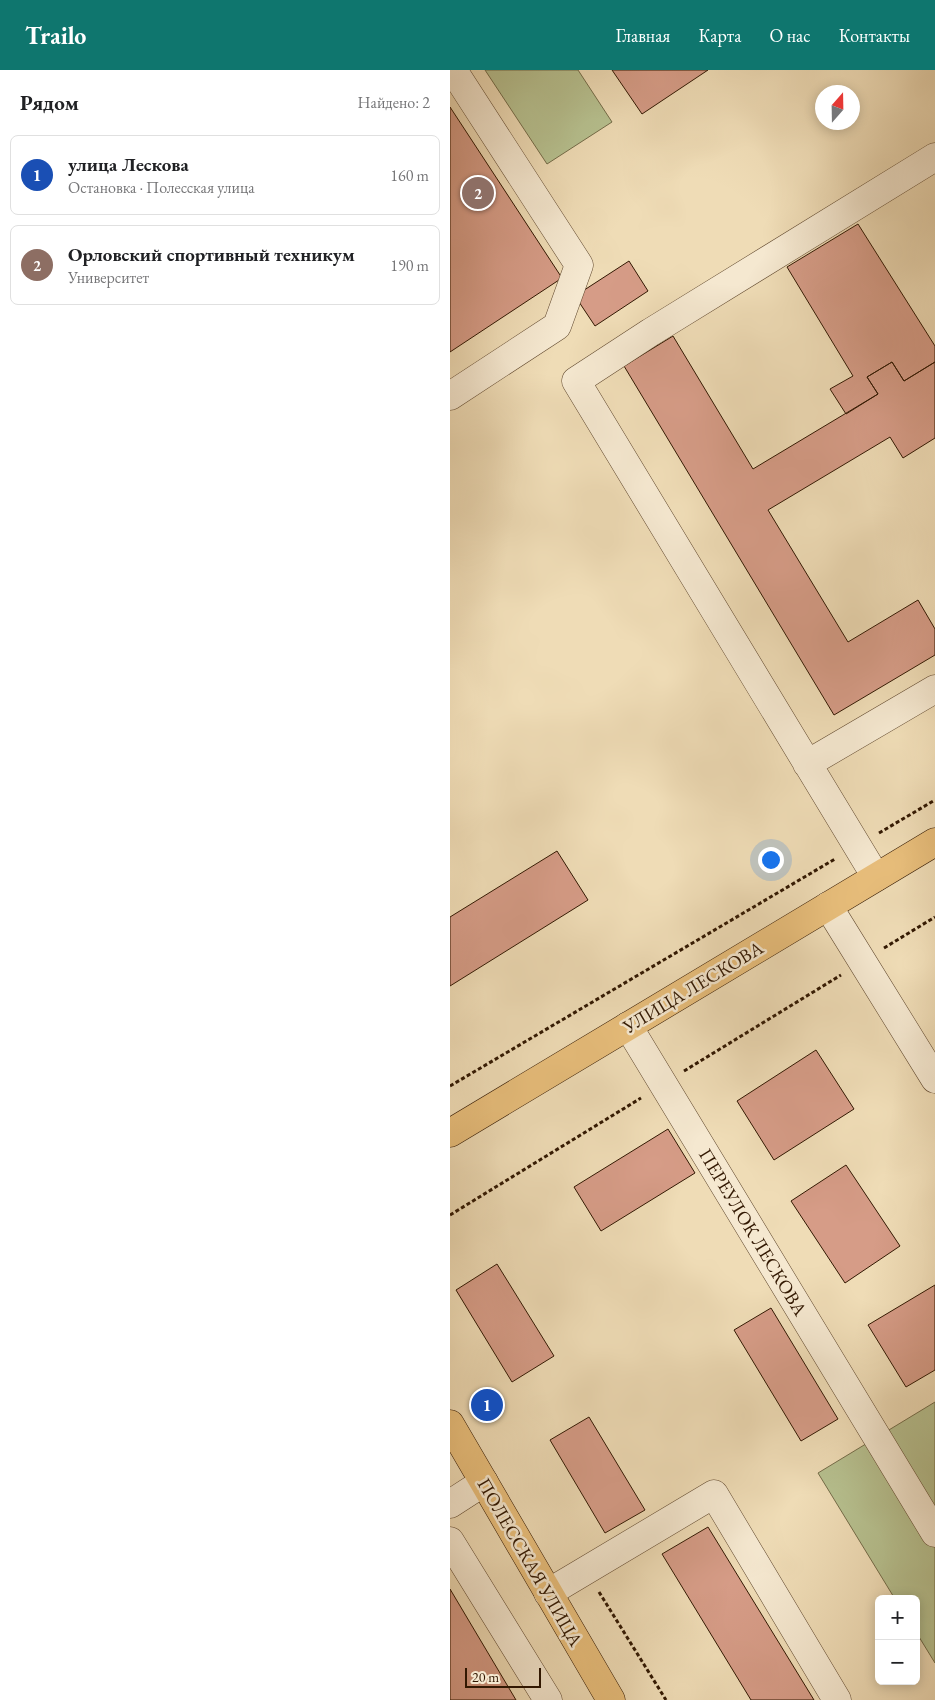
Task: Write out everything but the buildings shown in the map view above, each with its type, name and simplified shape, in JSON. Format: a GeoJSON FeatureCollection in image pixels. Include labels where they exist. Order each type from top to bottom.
{"type":"FeatureCollection","features":[{"type":"Feature","properties":{"kind":"main road","name":"УЛИЦА ЛЕСКОВА"},"geometry":{"type":"LineString","coordinates":[[450,1133],[935,842]]}},
{"type":"Feature","properties":{"kind":"main road","name":"ПОЛЕССКАЯ УЛИЦА"},"geometry":{"type":"LineString","coordinates":[[450,1424],[611,1700]]}},
{"type":"Feature","properties":{"kind":"street"},"geometry":{"type":"LineString","coordinates":[[450,396],[557,326],[579,265],[453,70]]}},
{"type":"Feature","properties":{"kind":"street"},"geometry":{"type":"LineString","coordinates":[[876,877],[576,382],[651,332],[935,157]]}},
{"type":"Feature","properties":{"kind":"street"},"geometry":{"type":"LineString","coordinates":[[808,764],[935,689]]}},
{"type":"Feature","properties":{"kind":"street"},"geometry":{"type":"LineString","coordinates":[[828,906],[935,1079]]}},
{"type":"Feature","properties":{"kind":"street","name":"ПЕРЕУЛОК ЛЕСКОВА"},"geometry":{"type":"LineString","coordinates":[[628,1026],[935,1533]]}},
{"type":"Feature","properties":{"kind":"street"},"geometry":{"type":"LineString","coordinates":[[450,1504],[484,1482]]}},
{"type":"Feature","properties":{"kind":"street"},"geometry":{"type":"LineString","coordinates":[[548,1593],[714,1494],[837,1700]]}},
{"type":"Feature","properties":{"kind":"street"},"geometry":{"type":"LineString","coordinates":[[450,1541],[548,1700]]}},
{"type":"Feature","properties":{"kind":"path"},"geometry":{"type":"LineString","coordinates":[[450,1086],[935,800]]}},
{"type":"Feature","properties":{"kind":"path"},"geometry":{"type":"LineString","coordinates":[[450,1215],[935,917]]}},
{"type":"Feature","properties":{"kind":"path"},"geometry":{"type":"LineString","coordinates":[[585,1570],[666,1700]]}},
{"type":"Feature","properties":{"kind":"green space"},"geometry":{"type":"Polygon","coordinates":[[[485,70],[578,70],[612,122],[547,164],[485,70]]]}},
{"type":"Feature","properties":{"kind":"green space"},"geometry":{"type":"Polygon","coordinates":[[[935,1402],[935,1663],[920,1639],[920,1595],[893,1595],[818,1473],[935,1402]]]}},
{"type":"Feature","properties":{"kind":"place","name":"Орловский спортивный техникум"},"geometry":{"type":"Point","coordinates":[478,193]}},
{"type":"Feature","properties":{"kind":"place","name":"улица Лескова"},"geometry":{"type":"Point","coordinates":[487,1405]}}]}
